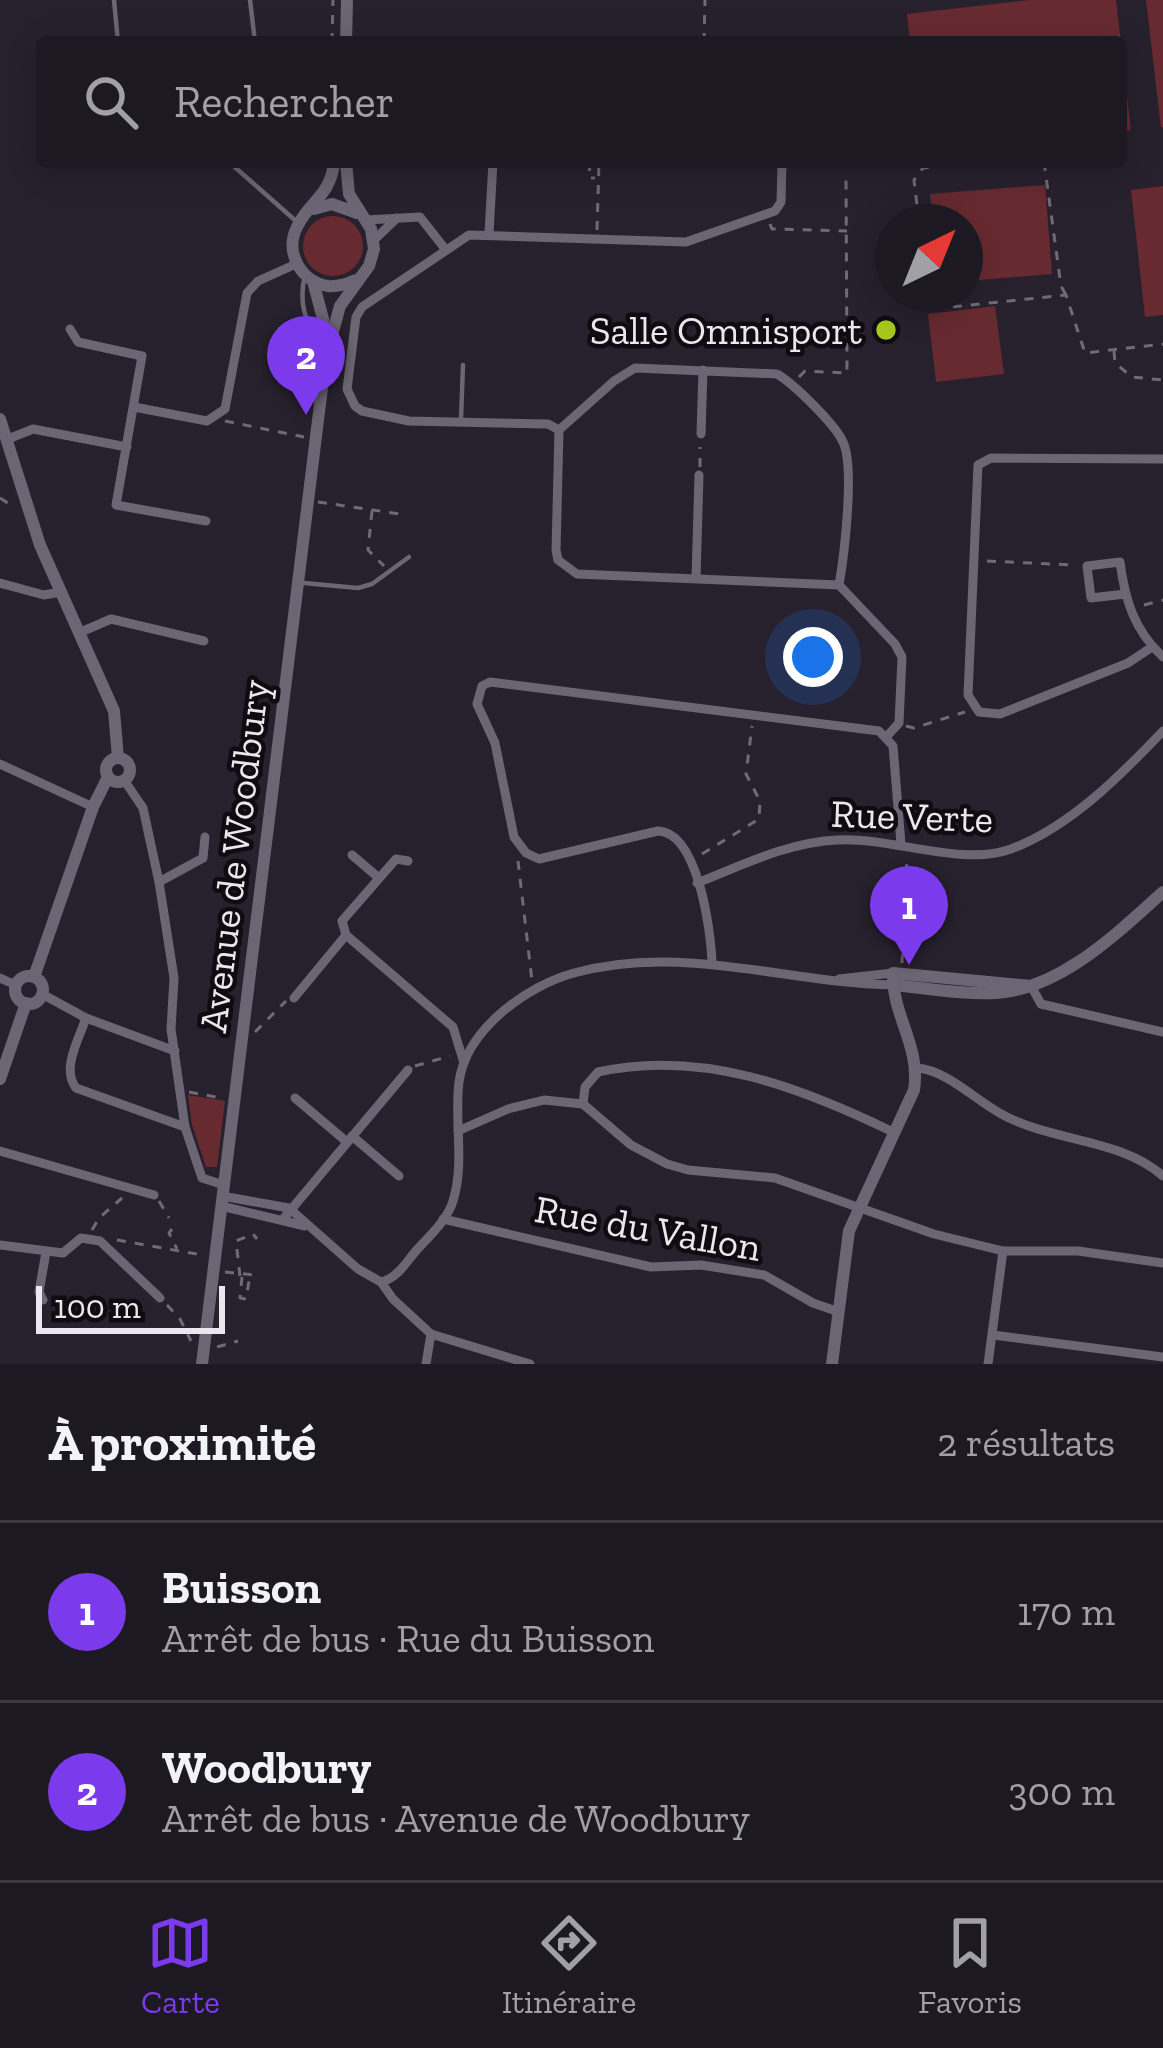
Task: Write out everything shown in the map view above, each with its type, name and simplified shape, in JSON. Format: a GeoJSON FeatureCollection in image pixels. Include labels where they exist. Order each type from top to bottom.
{"type":"FeatureCollection","features":[{"type":"Feature","properties":{"kind":"street"},"geometry":{"type":"LineString","coordinates":[[346,0],[346,36]]}},
{"type":"Feature","properties":{"kind":"street"},"geometry":{"type":"LineString","coordinates":[[298,224],[329,184],[333,168]]}},
{"type":"Feature","properties":{"kind":"street"},"geometry":{"type":"LineString","coordinates":[[347,168],[349,194],[374,240],[397,218]]}},
{"type":"Feature","properties":{"kind":"street"},"geometry":{"type":"LineString","coordinates":[[490,233],[493,168]]}},
{"type":"Feature","properties":{"kind":"street"},"geometry":{"type":"LineString","coordinates":[[559,430],[548,424],[409,421],[355,406],[346,389],[356,317],[370,298],[469,236],[686,242],[766,217],[781,202],[782,168]]}},
{"type":"Feature","properties":{"kind":"street"},"geometry":{"type":"LineString","coordinates":[[313,209],[332,204],[362,217],[419,217],[446,250]]}},
{"type":"Feature","properties":{"kind":"street","name":"Avenue de Woodbury"},"geometry":{"type":"LineString","coordinates":[[202,1364],[325,350],[323,319],[292,244],[298,224]]}},
{"type":"Feature","properties":{"kind":"street","name":"Avenue de Woodbury"},"geometry":{"type":"LineString","coordinates":[[325,350],[340,306],[372,258],[374,240]]}},
{"type":"Feature","properties":{"kind":"street"},"geometry":{"type":"LineString","coordinates":[[134,407],[207,421],[226,409],[247,292],[257,281],[305,274],[335,286],[357,279]]}},
{"type":"Feature","properties":{"kind":"street"},"geometry":{"type":"LineString","coordinates":[[70,329],[78,342],[142,356],[116,506],[206,521]]}},
{"type":"Feature","properties":{"kind":"street"},"geometry":{"type":"LineString","coordinates":[[839,585],[848,460],[843,440],[776,374],[634,368],[559,430],[558,560],[578,574],[839,585],[902,657],[899,723],[887,736]]}},
{"type":"Feature","properties":{"kind":"street"},"geometry":{"type":"LineString","coordinates":[[701,434],[703,370]]}},
{"type":"Feature","properties":{"kind":"street"},"geometry":{"type":"LineString","coordinates":[[0,419],[40,545],[114,710],[118,758],[129,766],[124,780]]}},
{"type":"Feature","properties":{"kind":"street"},"geometry":{"type":"LineString","coordinates":[[8,439],[33,429],[127,447]]}},
{"type":"Feature","properties":{"kind":"street"},"geometry":{"type":"LineString","coordinates":[[1152,647],[1128,663],[1000,714],[980,712],[968,695],[978,465],[991,458],[1163,459]]}},
{"type":"Feature","properties":{"kind":"street"},"geometry":{"type":"LineString","coordinates":[[697,578],[699,475]]}},
{"type":"Feature","properties":{"kind":"street"},"geometry":{"type":"LineString","coordinates":[[1125,594],[1091,598],[1087,566],[1120,562],[1135,625],[1163,657]]}},
{"type":"Feature","properties":{"kind":"street"},"geometry":{"type":"LineString","coordinates":[[0,583],[44,595],[61,592]]}},
{"type":"Feature","properties":{"kind":"street"},"geometry":{"type":"LineString","coordinates":[[81,632],[111,619],[205,640]]}},
{"type":"Feature","properties":{"kind":"street"},"geometry":{"type":"LineString","coordinates":[[712,963],[711,934],[698,883],[681,840],[666,830],[554,857],[538,859],[522,849],[512,829],[495,743],[477,704],[477,694],[486,683],[871,729],[887,736],[893,746],[904,844]]}},
{"type":"Feature","properties":{"kind":"street","name":"Rue Verte"},"geometry":{"type":"LineString","coordinates":[[698,883],[796,846],[840,840],[975,855],[1008,850],[1041,834],[1120,776],[1163,731]]}},
{"type":"Feature","properties":{"kind":"street"},"geometry":{"type":"LineString","coordinates":[[34,977],[93,807],[108,777],[106,764],[118,758]]}},
{"type":"Feature","properties":{"kind":"street"},"geometry":{"type":"LineString","coordinates":[[0,764],[93,807]]}},
{"type":"Feature","properties":{"kind":"street"},"geometry":{"type":"LineString","coordinates":[[108,777],[114,782],[124,780]]}},
{"type":"Feature","properties":{"kind":"street"},"geometry":{"type":"LineString","coordinates":[[124,780],[143,808],[159,882],[173,978],[171,1029],[185,1127],[202,1178],[222,1196],[287,1213],[310,1228],[381,1282],[431,1334],[530,1364]]}},
{"type":"Feature","properties":{"kind":"street"},"geometry":{"type":"LineString","coordinates":[[159,882],[203,858],[205,837]]}},
{"type":"Feature","properties":{"kind":"street"},"geometry":{"type":"LineString","coordinates":[[352,855],[379,878]]}},
{"type":"Feature","properties":{"kind":"street"},"geometry":{"type":"LineString","coordinates":[[381,1282],[401,1269],[443,1220],[456,1189],[464,1063],[453,1027],[346,935],[342,921],[396,859],[408,861]]}},
{"type":"Feature","properties":{"kind":"street"},"geometry":{"type":"LineString","coordinates":[[464,1063],[490,1028],[533,989],[573,973],[628,963],[712,963],[849,984],[893,979],[996,993],[1030,986],[1070,967],[1160,899]]}},
{"type":"Feature","properties":{"kind":"street"},"geometry":{"type":"LineString","coordinates":[[293,998],[346,935]]}},
{"type":"Feature","properties":{"kind":"street"},"geometry":{"type":"LineString","coordinates":[[24,977],[34,977],[42,985],[42,994],[26,1003],[16,996],[16,985],[24,977]]}},
{"type":"Feature","properties":{"kind":"street"},"geometry":{"type":"LineString","coordinates":[[0,978],[16,985]]}},
{"type":"Feature","properties":{"kind":"street"},"geometry":{"type":"LineString","coordinates":[[832,1364],[836,1311],[856,1208],[914,1090],[918,1068],[895,1007],[893,979]]}},
{"type":"Feature","properties":{"kind":"street"},"geometry":{"type":"LineString","coordinates":[[1030,986],[1041,1004],[1163,1032]]}},
{"type":"Feature","properties":{"kind":"street"},"geometry":{"type":"LineString","coordinates":[[42,994],[86,1018],[175,1051]]}},
{"type":"Feature","properties":{"kind":"street"},"geometry":{"type":"LineString","coordinates":[[0,1079],[26,1003]]}},
{"type":"Feature","properties":{"kind":"street"},"geometry":{"type":"LineString","coordinates":[[86,1018],[69,1068],[69,1080],[76,1088],[185,1127]]}},
{"type":"Feature","properties":{"kind":"street"},"geometry":{"type":"LineString","coordinates":[[152,1043],[171,1029]]}},
{"type":"Feature","properties":{"kind":"street"},"geometry":{"type":"LineString","coordinates":[[583,1104],[586,1087],[598,1072],[646,1064],[702,1067],[794,1087],[892,1132]]}},
{"type":"Feature","properties":{"kind":"street"},"geometry":{"type":"LineString","coordinates":[[918,1068],[933,1071],[1037,1131],[1133,1155],[1163,1176]]}},
{"type":"Feature","properties":{"kind":"street"},"geometry":{"type":"LineString","coordinates":[[287,1213],[408,1070]]}},
{"type":"Feature","properties":{"kind":"street"},"geometry":{"type":"LineString","coordinates":[[295,1098],[398,1176]]}},
{"type":"Feature","properties":{"kind":"street"},"geometry":{"type":"LineString","coordinates":[[458,1130],[508,1108],[544,1100],[583,1104],[631,1145],[667,1164],[775,1178],[934,1234],[1004,1251],[1078,1251],[1163,1263]]}},
{"type":"Feature","properties":{"kind":"street"},"geometry":{"type":"LineString","coordinates":[[0,1151],[154,1195]]}},
{"type":"Feature","properties":{"kind":"street","name":"Rue du Vallon"},"geometry":{"type":"LineString","coordinates":[[443,1220],[651,1267],[701,1264],[764,1275],[836,1311]]}},
{"type":"Feature","properties":{"kind":"street"},"geometry":{"type":"LineString","coordinates":[[0,1245],[63,1253],[81,1238],[100,1241],[160,1298]]}},
{"type":"Feature","properties":{"kind":"street"},"geometry":{"type":"LineString","coordinates":[[988,1364],[1004,1251]]}},
{"type":"Feature","properties":{"kind":"street"},"geometry":{"type":"LineString","coordinates":[[43,1300],[39,1292],[46,1252]]}},
{"type":"Feature","properties":{"kind":"street"},"geometry":{"type":"LineString","coordinates":[[426,1364],[431,1334]]}},
{"type":"Feature","properties":{"kind":"street"},"geometry":{"type":"LineString","coordinates":[[993,1335],[1163,1357]]}},
{"type":"Feature","properties":{"kind":"lane"},"geometry":{"type":"LineString","coordinates":[[114,0],[117,36]]}},
{"type":"Feature","properties":{"kind":"lane"},"geometry":{"type":"LineString","coordinates":[[250,0],[254,36]]}},
{"type":"Feature","properties":{"kind":"lane"},"geometry":{"type":"LineString","coordinates":[[237,168],[298,224]]}},
{"type":"Feature","properties":{"kind":"lane"},"geometry":{"type":"LineString","coordinates":[[461,422],[463,365]]}},
{"type":"Feature","properties":{"kind":"lane"},"geometry":{"type":"LineString","coordinates":[[298,582],[358,588],[373,584],[409,557]]}},
{"type":"Feature","properties":{"kind":"path"},"geometry":{"type":"LineString","coordinates":[[332,36],[333,0]]}},
{"type":"Feature","properties":{"kind":"path"},"geometry":{"type":"LineString","coordinates":[[704,36],[705,0]]}},
{"type":"Feature","properties":{"kind":"path"},"geometry":{"type":"LineString","coordinates":[[590,168],[590,178],[599,178]]}},
{"type":"Feature","properties":{"kind":"path"},"geometry":{"type":"LineString","coordinates":[[597,238],[599,168]]}},
{"type":"Feature","properties":{"kind":"path"},"geometry":{"type":"LineString","coordinates":[[917,204],[914,180],[923,168]]}},
{"type":"Feature","properties":{"kind":"path"},"geometry":{"type":"LineString","coordinates":[[1045,168],[1060,286],[1085,352],[1163,344]]}},
{"type":"Feature","properties":{"kind":"path"},"geometry":{"type":"LineString","coordinates":[[792,386],[805,371],[847,373],[846,178]]}},
{"type":"Feature","properties":{"kind":"path"},"geometry":{"type":"LineString","coordinates":[[766,217],[772,229],[849,231]]}},
{"type":"Feature","properties":{"kind":"path"},"geometry":{"type":"LineString","coordinates":[[983,304],[1066,295]]}},
{"type":"Feature","properties":{"kind":"path"},"geometry":{"type":"LineString","coordinates":[[1114,350],[1115,363],[1132,377],[1163,380]]}},
{"type":"Feature","properties":{"kind":"path"},"geometry":{"type":"LineString","coordinates":[[212,418],[307,438]]}},
{"type":"Feature","properties":{"kind":"path"},"geometry":{"type":"LineString","coordinates":[[699,475],[701,434]]}},
{"type":"Feature","properties":{"kind":"path"},"geometry":{"type":"LineString","coordinates":[[308,501],[400,514]]}},
{"type":"Feature","properties":{"kind":"path"},"geometry":{"type":"LineString","coordinates":[[373,509],[368,550],[390,572]]}},
{"type":"Feature","properties":{"kind":"path"},"geometry":{"type":"LineString","coordinates":[[973,560],[1087,566]]}},
{"type":"Feature","properties":{"kind":"path"},"geometry":{"type":"LineString","coordinates":[[1131,609],[1163,600]]}},
{"type":"Feature","properties":{"kind":"path"},"geometry":{"type":"LineString","coordinates":[[899,723],[914,728],[973,706]]}},
{"type":"Feature","properties":{"kind":"path"},"geometry":{"type":"LineString","coordinates":[[690,860],[759,819],[760,801],[746,774],[754,715]]}},
{"type":"Feature","properties":{"kind":"path"},"geometry":{"type":"LineString","coordinates":[[903,959],[904,844]]}},
{"type":"Feature","properties":{"kind":"path"},"geometry":{"type":"LineString","coordinates":[[522,849],[517,856],[533,989]]}},
{"type":"Feature","properties":{"kind":"path"},"geometry":{"type":"LineString","coordinates":[[251,1032],[293,998]]}},
{"type":"Feature","properties":{"kind":"path"},"geometry":{"type":"LineString","coordinates":[[408,1070],[450,1056]]}},
{"type":"Feature","properties":{"kind":"path"},"geometry":{"type":"LineString","coordinates":[[188,1092],[228,1100]]}},
{"type":"Feature","properties":{"kind":"path"},"geometry":{"type":"LineString","coordinates":[[87,1238],[99,1218],[132,1189]]}},
{"type":"Feature","properties":{"kind":"path"},"geometry":{"type":"LineString","coordinates":[[154,1195],[169,1218]]}},
{"type":"Feature","properties":{"kind":"path"},"geometry":{"type":"LineString","coordinates":[[172,1229],[179,1252]]}},
{"type":"Feature","properties":{"kind":"path"},"geometry":{"type":"LineString","coordinates":[[227,1272],[240,1275],[252,1275],[246,1299],[240,1298],[240,1275],[236,1241],[254,1234],[257,1239]]}},
{"type":"Feature","properties":{"kind":"path"},"geometry":{"type":"LineString","coordinates":[[109,1236],[203,1256]]}},
{"type":"Feature","properties":{"kind":"path"},"geometry":{"type":"LineString","coordinates":[[165,1259],[170,1250]]}},
{"type":"Feature","properties":{"kind":"path"},"geometry":{"type":"LineString","coordinates":[[160,1298],[180,1318],[193,1342]]}},
{"type":"Feature","properties":{"kind":"path"},"geometry":{"type":"LineString","coordinates":[[213,1347],[238,1341]]}},
{"type":"Feature","properties":{"kind":"shaded area"},"geometry":{"type":"Polygon","coordinates":[[[1030,0],[1116,0],[1120,36],[909,36],[907,14],[1030,0]]]}},
{"type":"Feature","properties":{"kind":"shaded area"},"geometry":{"type":"Polygon","coordinates":[[[1146,0],[1163,0],[1161,128],[1146,0]]]}},
{"type":"Feature","properties":{"kind":"shaded area"},"geometry":{"type":"Polygon","coordinates":[[[1045,185],[1052,274],[983,280],[983,204],[931,204],[930,194],[1045,185]]]}},
{"type":"Feature","properties":{"kind":"shaded area"},"geometry":{"type":"Polygon","coordinates":[[[1163,186],[1163,315],[1145,317],[1131,190],[1163,186]]]}},
{"type":"Feature","properties":{"kind":"shaded area"},"geometry":{"type":"Polygon","coordinates":[[[333,216],[354,225],[363,246],[354,267],[333,276],[312,267],[303,246],[312,225],[333,216]]]}},
{"type":"Feature","properties":{"kind":"shaded area"},"geometry":{"type":"Polygon","coordinates":[[[995,306],[1004,374],[936,382],[928,314],[983,312],[983,307],[995,306]]]}},
{"type":"Feature","properties":{"kind":"shaded area"},"geometry":{"type":"Polygon","coordinates":[[[188,1095],[225,1101],[217,1167],[206,1167],[188,1095]]]}},
{"type":"Feature","properties":{"kind":"place","name":"Salle Omnisport"},"geometry":{"type":"Point","coordinates":[886,330]}},
{"type":"Feature","properties":{"kind":"place","name":"Woodbury"},"geometry":{"type":"Point","coordinates":[306,415]}},
{"type":"Feature","properties":{"kind":"place","name":"Buisson"},"geometry":{"type":"Point","coordinates":[909,965]}}]}
